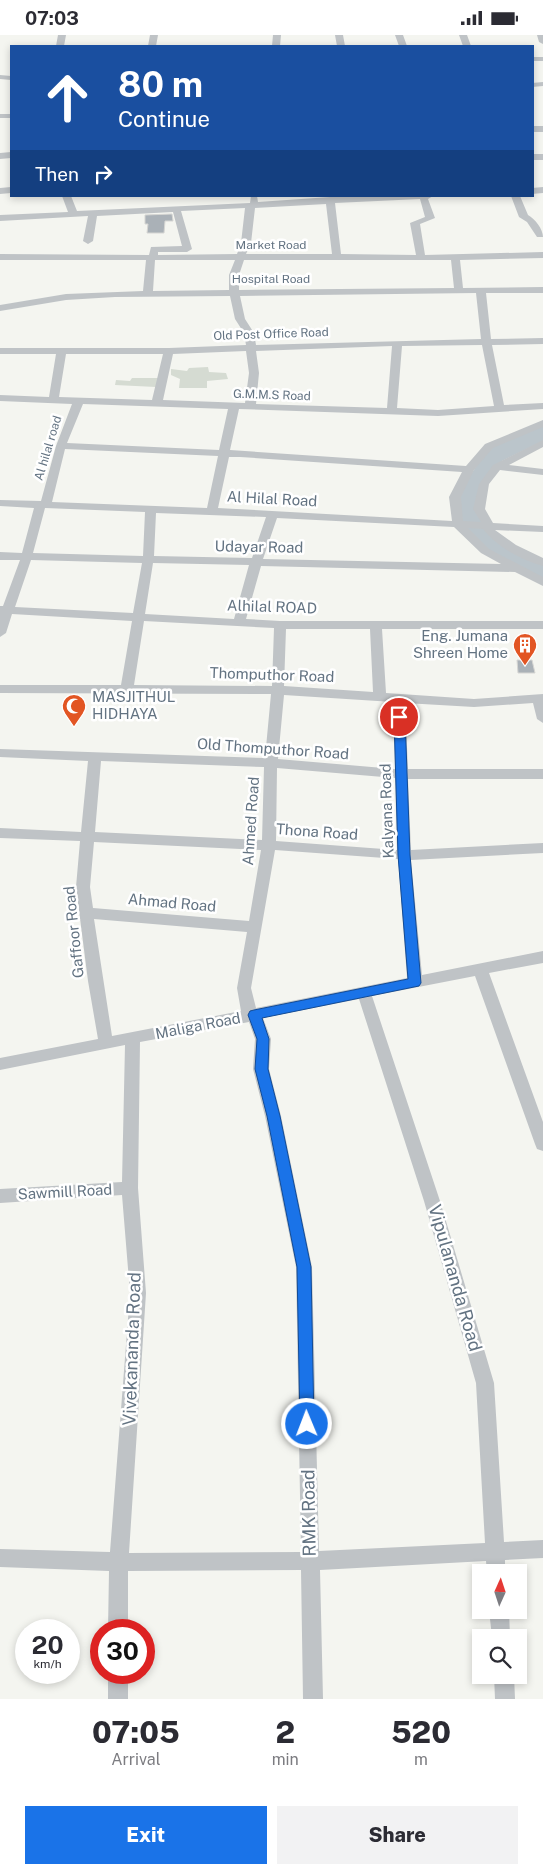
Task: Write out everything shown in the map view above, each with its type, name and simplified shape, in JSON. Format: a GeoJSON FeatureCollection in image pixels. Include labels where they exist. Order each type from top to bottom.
{"type":"FeatureCollection","features":[{"type":"Feature","properties":{"kind":"street"},"geometry":{"type":"LineString","coordinates":[[541,35],[543,42]]}},
{"type":"Feature","properties":{"kind":"street"},"geometry":{"type":"LineString","coordinates":[[66,197],[73,213]]}},
{"type":"Feature","properties":{"kind":"street"},"geometry":{"type":"LineString","coordinates":[[0,218],[254,200],[330,200],[400,197]]}},
{"type":"Feature","properties":{"kind":"street"},"geometry":{"type":"LineString","coordinates":[[421,258],[415,223],[430,218],[423,197]]}},
{"type":"Feature","properties":{"kind":"street"},"geometry":{"type":"LineString","coordinates":[[516,197],[526,218],[530,220],[540,235]]}},
{"type":"Feature","properties":{"kind":"street"},"geometry":{"type":"LineString","coordinates":[[250,407],[254,373],[251,347],[249,333],[240,319],[234,292],[234,275],[246,243],[249,208],[254,200]]}},
{"type":"Feature","properties":{"kind":"street"},"geometry":{"type":"LineString","coordinates":[[330,200],[337,257]]}},
{"type":"Feature","properties":{"kind":"street"},"geometry":{"type":"LineString","coordinates":[[148,293],[154,249],[187,249],[171,206]]}},
{"type":"Feature","properties":{"kind":"street"},"geometry":{"type":"LineString","coordinates":[[88,241],[93,212]]}},
{"type":"Feature","properties":{"kind":"street","name":"Market Road"},"geometry":{"type":"LineString","coordinates":[[0,257],[152,259],[240,257],[455,258],[543,255]]}},
{"type":"Feature","properties":{"kind":"street"},"geometry":{"type":"LineString","coordinates":[[455,258],[459,291]]}},
{"type":"Feature","properties":{"kind":"street"},"geometry":{"type":"LineString","coordinates":[[481,291],[486,341],[500,410]]}},
{"type":"Feature","properties":{"kind":"street","name":"Hospital Road"},"geometry":{"type":"LineString","coordinates":[[0,307],[66,297],[148,293],[543,291]]}},
{"type":"Feature","properties":{"kind":"street","name":"Old Post Office Road"},"geometry":{"type":"LineString","coordinates":[[0,351],[169,351],[397,343],[543,341]]}},
{"type":"Feature","properties":{"kind":"street"},"geometry":{"type":"LineString","coordinates":[[392,412],[397,343]]}},
{"type":"Feature","properties":{"kind":"street"},"geometry":{"type":"LineString","coordinates":[[157,403],[169,351]]}},
{"type":"Feature","properties":{"kind":"street"},"geometry":{"type":"LineString","coordinates":[[54,399],[61,352]]}},
{"type":"Feature","properties":{"kind":"street","name":"G.M.M.S Road"},"geometry":{"type":"LineString","coordinates":[[0,398],[438,413],[543,406]]}},
{"type":"Feature","properties":{"kind":"street","name":"Al hilal road"},"geometry":{"type":"LineString","coordinates":[[0,633],[4,610],[26,558],[61,446],[79,400]]}},
{"type":"Feature","properties":{"kind":"street"},"geometry":{"type":"LineString","coordinates":[[212,511],[234,406]]}},
{"type":"Feature","properties":{"kind":"street"},"geometry":{"type":"LineString","coordinates":[[543,423],[489,446],[469,469],[455,497],[458,525],[485,551],[543,582]]}},
{"type":"Feature","properties":{"kind":"street"},"geometry":{"type":"LineString","coordinates":[[543,443],[497,467],[484,484],[479,509],[491,534],[517,551],[543,562]]}},
{"type":"Feature","properties":{"kind":"street"},"geometry":{"type":"LineString","coordinates":[[61,446],[223,453],[469,469]]}},
{"type":"Feature","properties":{"kind":"street"},"geometry":{"type":"LineString","coordinates":[[497,467],[543,472]]}},
{"type":"Feature","properties":{"kind":"street","name":"Al Hilal Road"},"geometry":{"type":"LineString","coordinates":[[0,503],[212,511],[543,529]]}},
{"type":"Feature","properties":{"kind":"street"},"geometry":{"type":"LineString","coordinates":[[127,688],[148,560],[151,509]]}},
{"type":"Feature","properties":{"kind":"street"},"geometry":{"type":"LineString","coordinates":[[239,622],[256,562],[273,514]]}},
{"type":"Feature","properties":{"kind":"street","name":"Udayar Road"},"geometry":{"type":"LineString","coordinates":[[0,556],[517,568]]}},
{"type":"Feature","properties":{"kind":"street","name":"Alhilal ROAD"},"geometry":{"type":"LineString","coordinates":[[4,610],[280,625],[543,625]]}},
{"type":"Feature","properties":{"kind":"street","name":"Ahmed Road"},"geometry":{"type":"LineString","coordinates":[[244,988],[269,845],[271,763],[278,689],[280,625]]}},
{"type":"Feature","properties":{"kind":"street"},"geometry":{"type":"LineString","coordinates":[[376,626],[380,697]]}},
{"type":"Feature","properties":{"kind":"street","name":"Thomputhor Road"},"geometry":{"type":"LineString","coordinates":[[0,689],[278,689],[474,703],[540,699]]}},
{"type":"Feature","properties":{"kind":"street","name":"Kalyana Road"},"geometry":{"type":"LineString","coordinates":[[399,698],[404,855],[414,983]]}},
{"type":"Feature","properties":{"kind":"street"},"geometry":{"type":"LineString","coordinates":[[540,699],[543,719]]}},
{"type":"Feature","properties":{"kind":"street","name":"Old Thomputhor Road"},"geometry":{"type":"LineString","coordinates":[[0,753],[271,763],[402,774],[543,774]]}},
{"type":"Feature","properties":{"kind":"street","name":"Gaffoor Road"},"geometry":{"type":"LineString","coordinates":[[95,756],[83,887],[106,1043]]}},
{"type":"Feature","properties":{"kind":"street","name":"Thona Road"},"geometry":{"type":"LineString","coordinates":[[0,833],[269,845],[404,855],[543,848]]}},
{"type":"Feature","properties":{"kind":"street","name":"Ahmad Road"},"geometry":{"type":"LineString","coordinates":[[87,913],[255,927]]}},
{"type":"Feature","properties":{"kind":"street","name":"Maliga Road"},"geometry":{"type":"LineString","coordinates":[[0,1064],[543,957]]}},
{"type":"Feature","properties":{"kind":"street"},"geometry":{"type":"LineString","coordinates":[[480,969],[536,1106],[543,1144]]}},
{"type":"Feature","properties":{"kind":"street","name":"RMK Road"},"geometry":{"type":"LineString","coordinates":[[244,988],[252,1015],[263,1039],[261,1069],[274,1116],[304,1267],[313,1699]]}},
{"type":"Feature","properties":{"kind":"street","name":"Vipulananda Road"},"geometry":{"type":"LineString","coordinates":[[364,993],[432,1201],[485,1383],[496,1564]]}},
{"type":"Feature","properties":{"kind":"street","name":"Vivekananda Road"},"geometry":{"type":"LineString","coordinates":[[118,1619],[118,1562],[138,1293],[130,1188],[133,1039]]}},
{"type":"Feature","properties":{"kind":"street","name":"Sawmill Road"},"geometry":{"type":"LineString","coordinates":[[0,1196],[130,1188]]}},
{"type":"Feature","properties":{"kind":"street"},"geometry":{"type":"LineString","coordinates":[[0,1558],[118,1562],[310,1561],[543,1549]]}},
{"type":"Feature","properties":{"kind":"street"},"geometry":{"type":"LineString","coordinates":[[118,1684],[118,1699]]}},
{"type":"Feature","properties":{"kind":"street"},"geometry":{"type":"LineString","coordinates":[[504,1684],[505,1699]]}},
{"type":"Feature","properties":{"kind":"shaded area"},"geometry":{"type":"Polygon","coordinates":[[[208,367],[209,372],[226,373],[228,379],[207,381],[207,388],[179,388],[180,379],[171,375],[171,369],[187,371],[189,368],[208,367]]]}},
{"type":"Feature","properties":{"kind":"shaded area"},"geometry":{"type":"Polygon","coordinates":[[[132,378],[159,378],[156,387],[115,385],[116,380],[130,381],[132,378]]]}},
{"type":"Feature","properties":{"kind":"shaded area"},"geometry":{"type":"Polygon","coordinates":[[[543,426],[543,441],[502,461],[484,484],[479,509],[491,534],[543,562],[543,581],[485,551],[458,522],[455,499],[488,448],[543,426]]]}},
{"type":"Feature","properties":{"kind":"building"},"geometry":{"type":"Polygon","coordinates":[[[172,214],[173,221],[165,221],[164,233],[147,233],[148,224],[145,224],[145,215],[172,214]]]}},
{"type":"Feature","properties":{"kind":"building","name":"Eng. Jumana Shreen Home"},"geometry":{"type":"Polygon","coordinates":[[[517,660],[532,660],[535,673],[518,673],[517,660]]]}},
{"type":"Feature","properties":{"kind":"place","name":"Eng. Jumana Shreen Home"},"geometry":{"type":"Point","coordinates":[525,666]}},
{"type":"Feature","properties":{"kind":"place","name":"MASJITHUL HIDHAYA"},"geometry":{"type":"Point","coordinates":[74,727]}},
{"type":"Feature","properties":{"kind":"route"},"geometry":{"type":"LineString","coordinates":[[307,1424],[304,1267],[297,1241],[294,1212],[274,1116],[261,1069],[263,1039],[254,1015],[414,983],[404,855],[399,717]]}}]}
